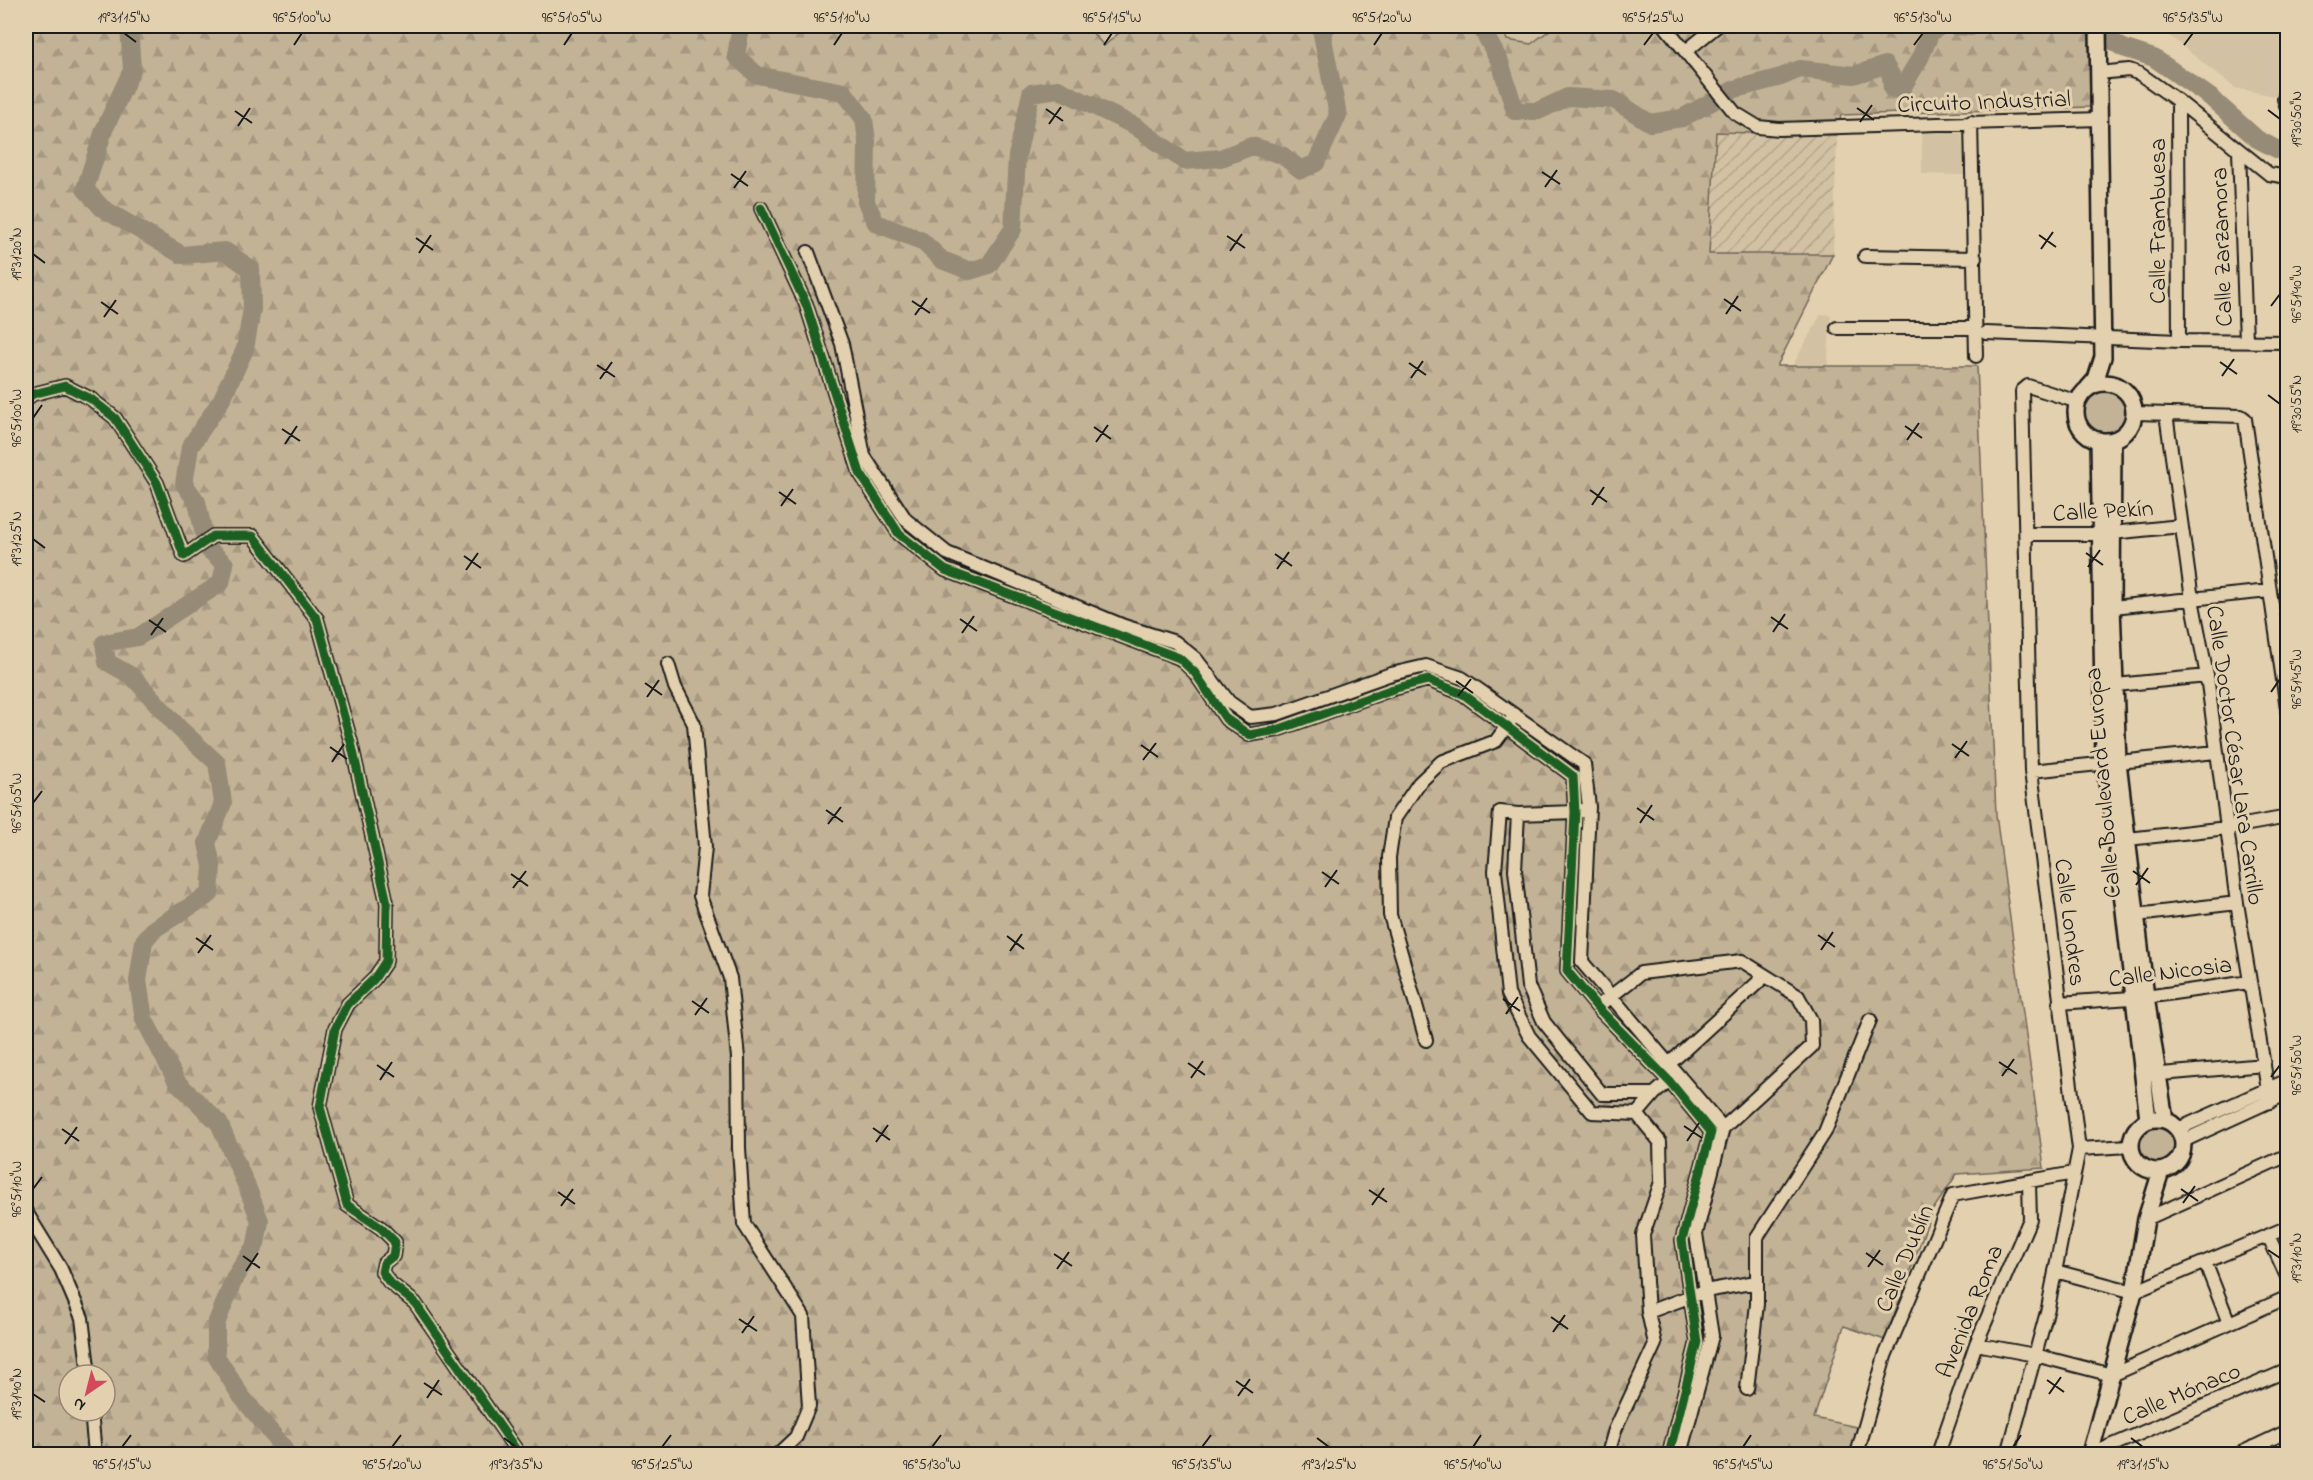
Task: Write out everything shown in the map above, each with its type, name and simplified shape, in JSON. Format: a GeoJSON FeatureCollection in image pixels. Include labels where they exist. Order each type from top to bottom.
{"type":"FeatureCollection","features":[{"type":"Feature","properties":{"kind":"main road"},"geometry":{"type":"LineString","coordinates":[[2098,26],[2102,337],[2103,357],[2114,384]]}},
{"type":"Feature","properties":{"kind":"main road"},"geometry":{"type":"LineString","coordinates":[[2088,388],[2104,383],[2123,388],[2129,395],[2135,413],[2128,430],[2106,440],[2090,437],[2078,421],[2076,411],[2078,402],[2088,388],[2096,379],[2103,357]]}},
{"type":"Feature","properties":{"kind":"main road","name":"Calle Boulevard Europa"},"geometry":{"type":"LineString","coordinates":[[2106,440],[2111,763],[2150,1075],[2148,1120]]}},
{"type":"Feature","properties":{"kind":"main road","name":"Calle Boulevard Europa"},"geometry":{"type":"LineString","coordinates":[[2150,1075],[2165,1120]]}},
{"type":"Feature","properties":{"kind":"main road"},"geometry":{"type":"LineString","coordinates":[[2148,1120],[2165,1120],[2180,1135],[2180,1157],[2175,1163],[2156,1171],[2137,1162],[2130,1146],[2135,1130],[2148,1120]]}},
{"type":"Feature","properties":{"kind":"main road"},"geometry":{"type":"LineString","coordinates":[[2091,1455],[2134,1292],[2156,1171]]}},
{"type":"Feature","properties":{"kind":"street","name":"Circuito Industrial"},"geometry":{"type":"LineString","coordinates":[[1665,26],[1735,113],[1758,127],[1779,129],[2100,118]]}},
{"type":"Feature","properties":{"kind":"street"},"geometry":{"type":"LineString","coordinates":[[1686,51],[1717,26]]}},
{"type":"Feature","properties":{"kind":"street"},"geometry":{"type":"LineString","coordinates":[[2098,69],[2129,70],[2140,74],[2178,101],[2269,174],[2288,177]]}},
{"type":"Feature","properties":{"kind":"street"},"geometry":{"type":"LineString","coordinates":[[2288,86],[2284,99],[2288,111]]}},
{"type":"Feature","properties":{"kind":"street","name":"Calle Frambuesa"},"geometry":{"type":"LineString","coordinates":[[2178,101],[2179,341]]}},
{"type":"Feature","properties":{"kind":"street"},"geometry":{"type":"LineString","coordinates":[[1971,122],[1975,258],[1981,331],[1976,356]]}},
{"type":"Feature","properties":{"kind":"street","name":"Calle Zarzamora"},"geometry":{"type":"LineString","coordinates":[[2239,151],[2246,341]]}},
{"type":"Feature","properties":{"kind":"street"},"geometry":{"type":"LineString","coordinates":[[761,208],[806,304],[860,473],[899,534],[945,570],[1179,658],[1195,673],[1226,719],[1249,735],[1277,730],[1393,689],[1428,680],[1463,694],[1573,776],[1575,812],[1567,971],[1597,1007],[1673,1073],[1711,1132],[1682,1239],[1697,1342],[1669,1455]]}},
{"type":"Feature","properties":{"kind":"street"},"geometry":{"type":"LineString","coordinates":[[808,252],[842,344],[864,456],[906,520],[947,553],[1124,626],[1175,642],[1196,659],[1229,702],[1250,717],[1277,714],[1390,674],[1425,666],[1462,678],[1584,764],[1589,807],[1582,962],[1673,1073],[1724,1128]]}},
{"type":"Feature","properties":{"kind":"street"},"geometry":{"type":"LineString","coordinates":[[1865,256],[1975,258]]}},
{"type":"Feature","properties":{"kind":"street"},"geometry":{"type":"LineString","coordinates":[[1837,328],[1981,331],[2179,341],[2288,342]]}},
{"type":"Feature","properties":{"kind":"street"},"geometry":{"type":"LineString","coordinates":[[26,399],[33,394],[65,386],[91,399],[116,418],[157,483],[184,556],[213,536],[253,536],[317,619],[351,742],[387,903],[386,961],[374,979],[348,1004],[336,1029],[320,1107],[347,1205],[381,1228],[395,1242],[393,1256],[384,1263],[382,1272],[389,1282],[416,1303],[519,1455]]}},
{"type":"Feature","properties":{"kind":"street","name":"Calle Londres"},"geometry":{"type":"LineString","coordinates":[[2008,1455],[2048,1308],[2079,1149],[2031,771],[2022,391],[2028,386],[2078,402]]}},
{"type":"Feature","properties":{"kind":"street"},"geometry":{"type":"LineString","coordinates":[[2135,413],[2241,416],[2245,419],[2288,716]]}},
{"type":"Feature","properties":{"kind":"street","name":"Calle Doctor César Lara Carrillo"},"geometry":{"type":"LineString","coordinates":[[2166,414],[2192,599],[2207,676],[2237,903],[2269,1096]]}},
{"type":"Feature","properties":{"kind":"street","name":"Calle Pekín"},"geometry":{"type":"LineString","coordinates":[[2026,534],[2108,533],[2181,526]]}},
{"type":"Feature","properties":{"kind":"street"},"geometry":{"type":"LineString","coordinates":[[2107,608],[2269,591]]}},
{"type":"Feature","properties":{"kind":"street"},"geometry":{"type":"LineString","coordinates":[[668,664],[675,687],[694,724],[705,847],[700,896],[730,978],[738,1058],[739,1148],[744,1224],[803,1316],[809,1406],[795,1437],[778,1455]]}},
{"type":"Feature","properties":{"kind":"street"},"geometry":{"type":"LineString","coordinates":[[2109,686],[2207,676]]}},
{"type":"Feature","properties":{"kind":"street"},"geometry":{"type":"LineString","coordinates":[[1426,1040],[1390,915],[1389,857],[1395,818],[1419,783],[1441,762],[1496,741],[1515,715]]}},
{"type":"Feature","properties":{"kind":"street"},"geometry":{"type":"LineString","coordinates":[[2031,771],[2216,752]]}},
{"type":"Feature","properties":{"kind":"street"},"geometry":{"type":"LineString","coordinates":[[1589,807],[1575,812],[1518,814],[1500,812],[1495,871],[1508,994],[1529,1036],[1592,1112],[1637,1113],[1765,976]]}},
{"type":"Feature","properties":{"kind":"street"},"geometry":{"type":"LineString","coordinates":[[1518,814],[1515,870],[1528,986],[1544,1022],[1602,1094],[1654,1094]]}},
{"type":"Feature","properties":{"kind":"street"},"geometry":{"type":"LineString","coordinates":[[2121,839],[2227,828],[2288,817]]}},
{"type":"Feature","properties":{"kind":"street"},"geometry":{"type":"LineString","coordinates":[[2130,916],[2237,903]]}},
{"type":"Feature","properties":{"kind":"street"},"geometry":{"type":"LineString","coordinates":[[1597,1007],[1641,973],[1742,961],[1798,996],[1810,1020],[1812,1046],[1724,1128],[1696,1234],[1712,1336],[1680,1455]]}},
{"type":"Feature","properties":{"kind":"street","name":"Calle Nicosia"},"geometry":{"type":"LineString","coordinates":[[2060,1003],[2140,998],[2249,982]]}},
{"type":"Feature","properties":{"kind":"street"},"geometry":{"type":"LineString","coordinates":[[1747,1389],[1757,1304],[1757,1237],[1825,1132],[1870,1020]]}},
{"type":"Feature","properties":{"kind":"street"},"geometry":{"type":"LineString","coordinates":[[2150,1075],[2264,1065]]}},
{"type":"Feature","properties":{"kind":"street"},"geometry":{"type":"LineString","coordinates":[[2269,1096],[2288,1080]]}},
{"type":"Feature","properties":{"kind":"street"},"geometry":{"type":"LineString","coordinates":[[2180,1135],[2269,1096],[2288,1093]]}},
{"type":"Feature","properties":{"kind":"street"},"geometry":{"type":"LineString","coordinates":[[1608,1455],[1615,1430],[1654,1344],[1648,1312],[1643,1234],[1661,1182],[1660,1142],[1637,1113]]}},
{"type":"Feature","properties":{"kind":"street"},"geometry":{"type":"LineString","coordinates":[[2079,1149],[2130,1146]]}},
{"type":"Feature","properties":{"kind":"street"},"geometry":{"type":"LineString","coordinates":[[2146,1219],[2288,1155]]}},
{"type":"Feature","properties":{"kind":"street","name":"Calle Dublín"},"geometry":{"type":"LineString","coordinates":[[1857,1455],[1885,1356],[1953,1196],[2074,1173]]}},
{"type":"Feature","properties":{"kind":"street","name":"Avenida Roma"},"geometry":{"type":"LineString","coordinates":[[1938,1455],[1976,1344],[2030,1219],[2029,1183]]}},
{"type":"Feature","properties":{"kind":"street"},"geometry":{"type":"LineString","coordinates":[[26,1212],[61,1269],[82,1318],[88,1363]]}},
{"type":"Feature","properties":{"kind":"street"},"geometry":{"type":"LineString","coordinates":[[2055,1271],[2134,1292],[2288,1227]]}},
{"type":"Feature","properties":{"kind":"street"},"geometry":{"type":"LineString","coordinates":[[2268,1235],[2288,1279]]}},
{"type":"Feature","properties":{"kind":"street"},"geometry":{"type":"LineString","coordinates":[[2205,1262],[2229,1323]]}},
{"type":"Feature","properties":{"kind":"street"},"geometry":{"type":"LineString","coordinates":[[1648,1312],[1706,1291],[1756,1282]]}},
{"type":"Feature","properties":{"kind":"street"},"geometry":{"type":"LineString","coordinates":[[1976,1344],[2035,1354],[2112,1375],[2288,1297]]}},
{"type":"Feature","properties":{"kind":"street","name":"Calle Mónaco"},"geometry":{"type":"LineString","coordinates":[[2091,1455],[2288,1370]]}},
{"type":"Feature","properties":{"kind":"street"},"geometry":{"type":"LineString","coordinates":[[92,1423],[95,1455]]}},
{"type":"Feature","properties":{"kind":"street"},"geometry":{"type":"LineString","coordinates":[[2239,1455],[2288,1431]]}},
{"type":"Feature","properties":{"kind":"street"},"geometry":{"type":"LineString","coordinates":[[2253,1447],[2278,1455]]}},
{"type":"Feature","properties":{"kind":"shaded area"},"geometry":{"type":"Polygon","coordinates":[[[1087,26],[1127,26],[1104,46],[1087,26]]]}},
{"type":"Feature","properties":{"kind":"shaded area"},"geometry":{"type":"Polygon","coordinates":[[[1502,26],[1555,26],[1531,44],[1507,40],[1502,26]]]}},
{"type":"Feature","properties":{"kind":"shaded area"},"geometry":{"type":"Polygon","coordinates":[[[2157,26],[2287,26],[2287,80],[2281,88],[2280,97],[2235,88],[2157,26]]]}},
{"type":"Feature","properties":{"kind":"shaded area"},"geometry":{"type":"Polygon","coordinates":[[[1715,132],[1837,135],[1833,254],[1709,255],[1715,132]]]}},
{"type":"Feature","properties":{"kind":"shaded area"},"geometry":{"type":"Polygon","coordinates":[[[1922,132],[1962,133],[1964,175],[1922,174],[1922,132]]]}},
{"type":"Feature","properties":{"kind":"shaded area"},"geometry":{"type":"Polygon","coordinates":[[[1821,314],[1831,315],[1827,371],[1791,369],[1821,314]]]}},
{"type":"Feature","properties":{"kind":"green space"},"geometry":{"type":"Polygon","coordinates":[[[26,26],[1087,26],[1104,46],[1127,26],[1502,26],[1507,40],[1531,44],[1555,26],[2089,26],[2090,107],[1841,115],[1837,135],[1716,132],[1709,254],[1833,254],[1777,366],[1977,366],[1996,815],[2044,1168],[1957,1174],[1932,1211],[1885,1340],[1844,1326],[1814,1418],[1857,1427],[1851,1454],[26,1454],[26,26]]]}},
{"type":"Feature","properties":{"kind":"green space"},"geometry":{"type":"Polygon","coordinates":[[[2104,388],[2120,395],[2127,411],[2120,427],[2104,434],[2088,427],[2081,411],[2088,395],[2104,388]]]}},
{"type":"Feature","properties":{"kind":"green space"},"geometry":{"type":"Polygon","coordinates":[[[2157,1125],[2171,1130],[2176,1144],[2171,1158],[2157,1163],[2143,1158],[2138,1144],[2143,1130],[2157,1125]]]}},
{"type":"Feature","properties":{"kind":"waterway"},"geometry":{"type":"LineString","coordinates":[[129,26],[132,70],[104,130],[85,189],[102,208],[182,255],[225,251],[251,269],[252,309],[245,349],[222,399],[190,447],[184,484],[197,502],[207,548],[225,564],[221,583],[138,637],[104,643],[107,662],[132,676],[179,728],[217,763],[223,803],[207,843],[212,866],[210,894],[154,929],[144,941],[138,981],[144,1019],[177,1082],[219,1123],[260,1221],[256,1244],[235,1277],[216,1324],[216,1356],[241,1396],[283,1447],[286,1454]]}},
{"type":"Feature","properties":{"kind":"waterway"},"geometry":{"type":"LineString","coordinates":[[741,26],[736,56],[757,75],[844,92],[864,119],[867,141],[866,202],[876,223],[922,241],[942,260],[970,271],[989,265],[1013,229],[1017,156],[1031,93],[1058,89],[1135,126],[1184,161],[1221,158],[1252,146],[1282,155],[1301,170],[1316,163],[1338,115],[1322,34],[1327,26]]}},
{"type":"Feature","properties":{"kind":"waterway"},"geometry":{"type":"LineString","coordinates":[[1477,26],[1482,29],[1500,62],[1515,111],[1538,111],[1568,97],[1614,100],[1650,123],[1682,118],[1735,89],[1781,77],[1800,69],[1854,75],[1885,65],[1891,75],[1892,89],[1901,90],[1920,58],[1931,32],[1941,26]]}},
{"type":"Feature","properties":{"kind":"waterway"},"geometry":{"type":"LineString","coordinates":[[1955,26],[1973,26]]}},
{"type":"Feature","properties":{"kind":"waterway"},"geometry":{"type":"LineString","coordinates":[[2089,26],[2123,48],[2154,58],[2210,97],[2257,139],[2288,155]]}},
{"type":"Feature","properties":{"kind":"cycle path"},"geometry":{"type":"LineString","coordinates":[[761,208],[806,304],[860,473],[899,534],[945,570],[1179,658],[1195,673],[1226,719],[1249,735],[1277,730],[1393,689],[1428,680],[1463,694],[1573,776],[1575,812],[1567,971],[1597,1007],[1670,1082],[1711,1132],[1682,1240],[1697,1342],[1669,1454]]}},
{"type":"Feature","properties":{"kind":"cycle path"},"geometry":{"type":"LineString","coordinates":[[26,399],[33,394],[65,386],[91,399],[115,418],[157,483],[184,556],[213,536],[253,536],[317,619],[351,742],[387,903],[386,961],[374,979],[348,1004],[335,1029],[320,1107],[347,1205],[381,1228],[395,1242],[393,1256],[384,1263],[382,1272],[389,1282],[415,1303],[519,1454]]}}]}
